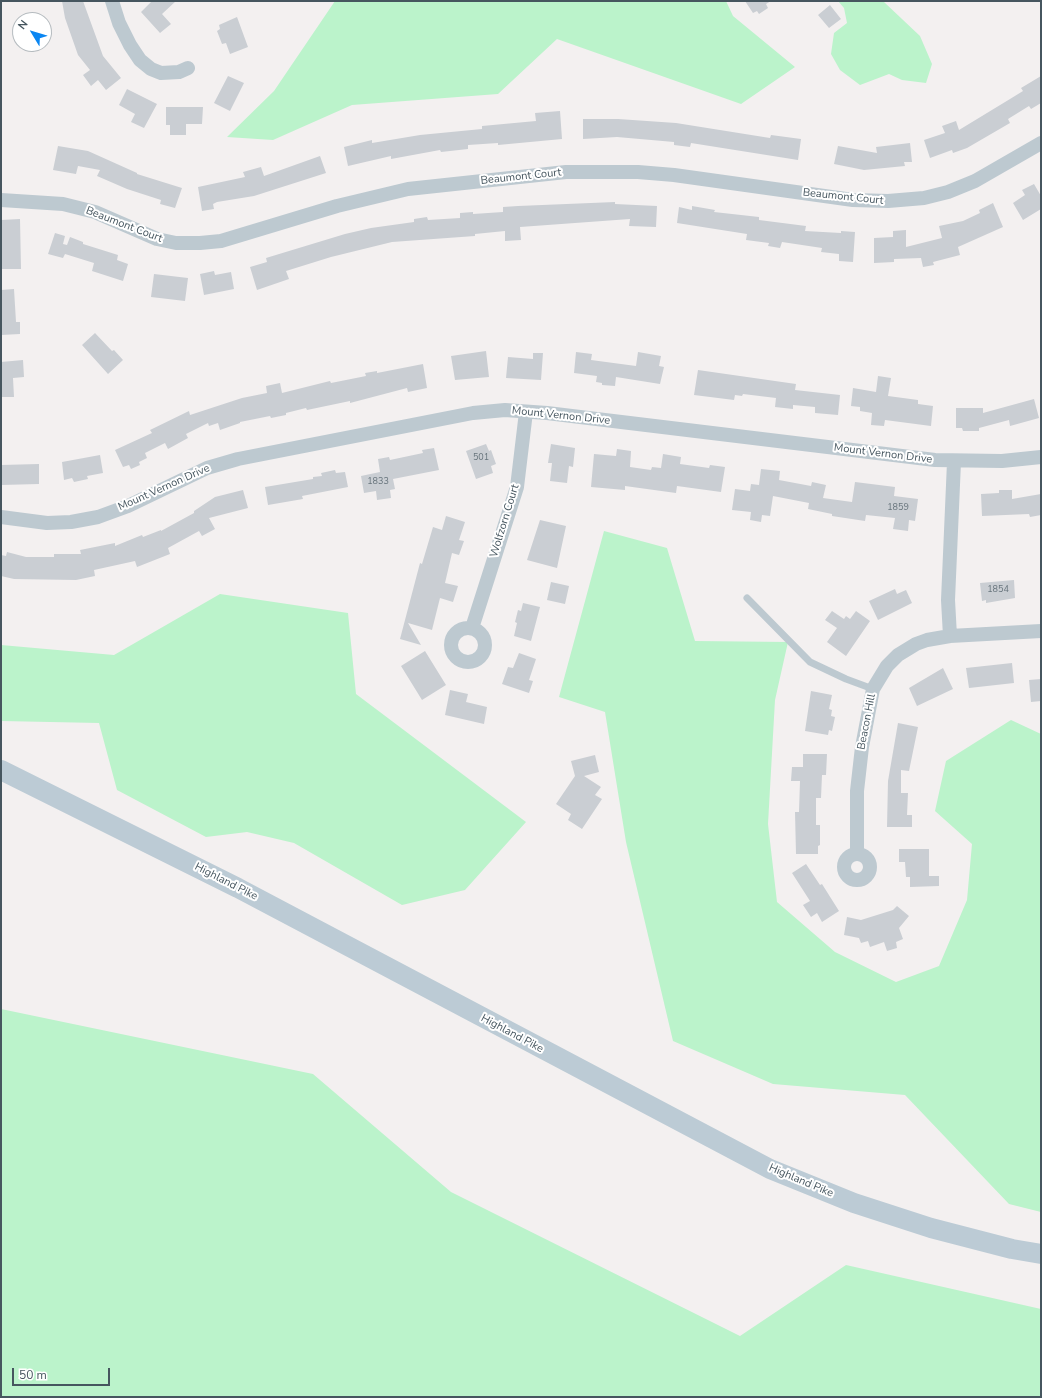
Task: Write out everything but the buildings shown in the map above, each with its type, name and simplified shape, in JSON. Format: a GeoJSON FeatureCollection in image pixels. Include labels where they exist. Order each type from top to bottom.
{"type":"FeatureCollection","features":[{"type":"Feature","properties":{"kind":"main road","name":"Highland Pike"},"geometry":{"type":"LineString","coordinates":[[1,770],[238,888],[770,1169],[854,1203],[931,1228],[1012,1249],[1041,1254]]}},
{"type":"Feature","properties":{"kind":"street"},"geometry":{"type":"LineString","coordinates":[[112,1],[119,23],[130,45],[140,60],[151,69],[161,73],[179,72],[188,68]]}},
{"type":"Feature","properties":{"kind":"street","name":"Beaumont Court"},"geometry":{"type":"LineString","coordinates":[[1,200],[62,204],[95,212],[157,239],[176,243],[200,243],[221,241],[337,206],[408,189],[566,172],[624,172],[674,175],[853,200],[888,202],[924,198],[948,192],[975,182],[1041,143]]}},
{"type":"Feature","properties":{"kind":"street","name":"Mount Vernon Drive"},"geometry":{"type":"LineString","coordinates":[[1,517],[47,524],[71,522],[98,517],[128,506],[207,468],[238,459],[473,413],[506,410],[547,413],[686,431],[954,462],[1002,461],[1041,457]]}},
{"type":"Feature","properties":{"kind":"street","name":"Wolfzorn Court"},"geometry":{"type":"LineString","coordinates":[[472,628],[517,486],[526,412]]}},
{"type":"Feature","properties":{"kind":"street"},"geometry":{"type":"LineString","coordinates":[[950,636],[948,600],[954,462]]}},
{"type":"Feature","properties":{"kind":"street","name":"Beacon Hill"},"geometry":{"type":"LineString","coordinates":[[857,854],[857,791],[863,740],[873,689],[887,666],[898,655],[916,644],[927,640],[950,636],[1041,632]]}},
{"type":"Feature","properties":{"kind":"lane"},"geometry":{"type":"LineString","coordinates":[[747,598],[810,662],[846,679],[873,689]]}},
{"type":"Feature","properties":{"kind":"green space"},"geometry":{"type":"Polygon","coordinates":[[[335,1],[726,1],[733,16],[795,67],[741,104],[557,39],[498,94],[352,105],[273,140],[227,137],[274,91],[335,1]]]}},
{"type":"Feature","properties":{"kind":"green space"},"geometry":{"type":"Polygon","coordinates":[[[838,1],[884,2],[920,36],[932,64],[926,83],[902,80],[889,74],[860,85],[840,70],[831,54],[834,33],[847,23],[844,8],[838,1]]]}},
{"type":"Feature","properties":{"kind":"green space"},"geometry":{"type":"Polygon","coordinates":[[[604,531],[667,548],[695,641],[788,642],[775,700],[768,824],[777,902],[835,952],[896,982],[939,966],[967,900],[972,844],[935,811],[946,761],[1011,720],[1041,734],[1041,1212],[1009,1204],[905,1095],[773,1084],[673,1041],[626,842],[605,712],[559,697],[604,531]]]}},
{"type":"Feature","properties":{"kind":"green space"},"geometry":{"type":"Polygon","coordinates":[[[220,594],[348,613],[356,694],[526,822],[465,890],[402,905],[294,843],[247,832],[206,837],[117,790],[99,723],[1,721],[1,645],[114,655],[220,594]]]}},
{"type":"Feature","properties":{"kind":"green space"},"geometry":{"type":"Polygon","coordinates":[[[1,1009],[313,1074],[451,1192],[740,1336],[846,1265],[1041,1309],[1041,1397],[1,1397],[1,1009]]]}}]}
